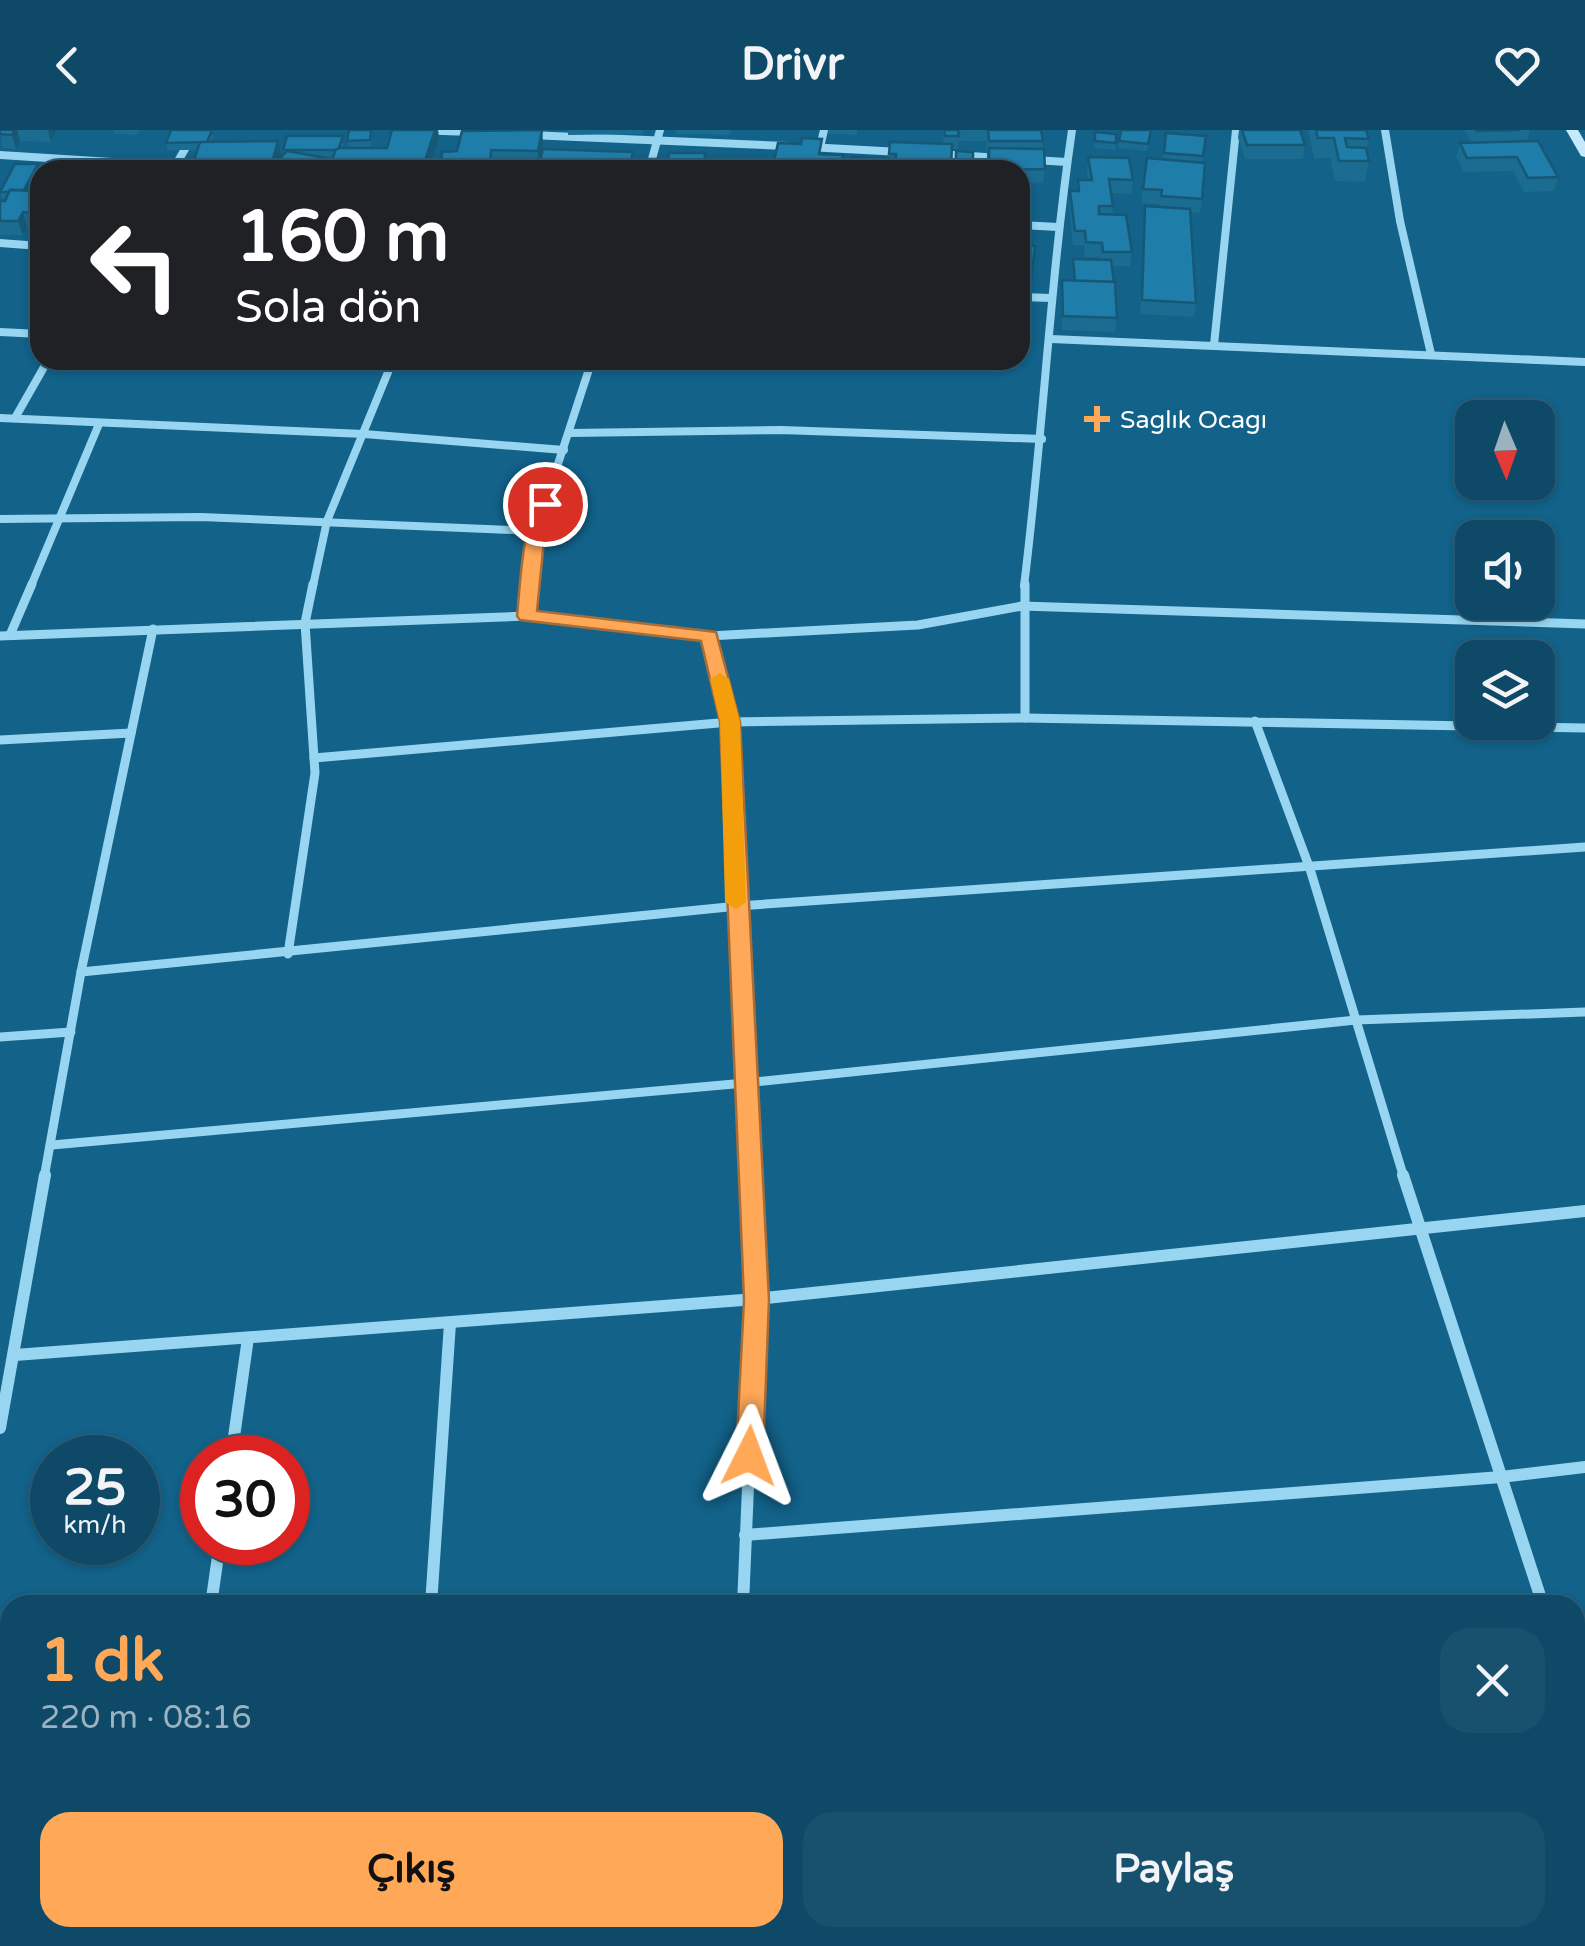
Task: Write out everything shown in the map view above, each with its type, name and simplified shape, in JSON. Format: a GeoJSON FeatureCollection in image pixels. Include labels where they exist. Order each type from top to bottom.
{"type":"FeatureCollection","features":[{"type":"Feature","properties":{"kind":"main road"},"geometry":{"type":"LineString","coordinates":[[1572,130],[1585,154]]}},
{"type":"Feature","properties":{"kind":"street"},"geometry":{"type":"LineString","coordinates":[[179,160],[196,130]]}},
{"type":"Feature","properties":{"kind":"street"},"geometry":{"type":"LineString","coordinates":[[414,130],[488,133]]}},
{"type":"Feature","properties":{"kind":"street"},"geometry":{"type":"LineString","coordinates":[[652,160],[660,130]]}},
{"type":"Feature","properties":{"kind":"street"},"geometry":{"type":"LineString","coordinates":[[820,147],[824,130]]}},
{"type":"Feature","properties":{"kind":"street"},"geometry":{"type":"LineString","coordinates":[[1025,718],[1022,606],[1042,439],[1058,227],[1072,130]]}},
{"type":"Feature","properties":{"kind":"street"},"geometry":{"type":"LineString","coordinates":[[1214,345],[1236,130]]}},
{"type":"Feature","properties":{"kind":"street"},"geometry":{"type":"LineString","coordinates":[[1385,130],[1400,222],[1431,354]]}},
{"type":"Feature","properties":{"kind":"street"},"geometry":{"type":"LineString","coordinates":[[526,134],[915,153]]}},
{"type":"Feature","properties":{"kind":"street"},"geometry":{"type":"LineString","coordinates":[[934,154],[1010,158]]}},
{"type":"Feature","properties":{"kind":"street"},"geometry":{"type":"LineString","coordinates":[[0,155],[67,160]]}},
{"type":"Feature","properties":{"kind":"street"},"geometry":{"type":"LineString","coordinates":[[1030,160],[1067,162]]}},
{"type":"Feature","properties":{"kind":"street"},"geometry":{"type":"LineString","coordinates":[[1030,226],[1058,227]]}},
{"type":"Feature","properties":{"kind":"street"},"geometry":{"type":"LineString","coordinates":[[0,244],[30,246]]}},
{"type":"Feature","properties":{"kind":"street"},"geometry":{"type":"LineString","coordinates":[[1030,297],[1052,298]]}},
{"type":"Feature","properties":{"kind":"street"},"geometry":{"type":"LineString","coordinates":[[0,332],[30,334]]}},
{"type":"Feature","properties":{"kind":"street"},"geometry":{"type":"LineString","coordinates":[[1050,339],[1585,362]]}},
{"type":"Feature","properties":{"kind":"street"},"geometry":{"type":"LineString","coordinates":[[14,418],[42,370]]}},
{"type":"Feature","properties":{"kind":"street"},"geometry":{"type":"LineString","coordinates":[[288,954],[314,758],[306,623],[328,521],[389,370]]}},
{"type":"Feature","properties":{"kind":"street"},"geometry":{"type":"LineString","coordinates":[[527,616],[536,531],[589,370]]}},
{"type":"Feature","properties":{"kind":"street"},"geometry":{"type":"LineString","coordinates":[[0,418],[364,434],[564,450]]}},
{"type":"Feature","properties":{"kind":"street"},"geometry":{"type":"LineString","coordinates":[[100,424],[63,516],[5,636],[527,616],[710,636],[918,625],[1022,606],[1585,624]]}},
{"type":"Feature","properties":{"kind":"street"},"geometry":{"type":"LineString","coordinates":[[570,432],[781,430],[1042,439]]}},
{"type":"Feature","properties":{"kind":"street"},"geometry":{"type":"LineString","coordinates":[[0,519],[63,516],[328,521],[536,531]]}},
{"type":"Feature","properties":{"kind":"street"},"geometry":{"type":"LineString","coordinates":[[0,1428],[81,972],[153,630]]}},
{"type":"Feature","properties":{"kind":"street"},"geometry":{"type":"LineString","coordinates":[[710,636],[730,722],[756,1300],[743,1595]]}},
{"type":"Feature","properties":{"kind":"street"},"geometry":{"type":"LineString","coordinates":[[314,758],[730,722],[1025,718],[1585,728]]}},
{"type":"Feature","properties":{"kind":"street"},"geometry":{"type":"LineString","coordinates":[[1255,721],[1310,869],[1420,1228],[1540,1595]]}},
{"type":"Feature","properties":{"kind":"street"},"geometry":{"type":"LineString","coordinates":[[0,740],[131,733]]}},
{"type":"Feature","properties":{"kind":"street"},"geometry":{"type":"LineString","coordinates":[[81,972],[736,906],[1310,869],[1585,846]]}},
{"type":"Feature","properties":{"kind":"street"},"geometry":{"type":"LineString","coordinates":[[52,1145],[745,1083],[1356,1020],[1585,1012]]}},
{"type":"Feature","properties":{"kind":"street"},"geometry":{"type":"LineString","coordinates":[[0,1037],[71,1032]]}},
{"type":"Feature","properties":{"kind":"street"},"geometry":{"type":"LineString","coordinates":[[15,1355],[756,1300],[1585,1211]]}},
{"type":"Feature","properties":{"kind":"street"},"geometry":{"type":"LineString","coordinates":[[432,1595],[450,1322]]}},
{"type":"Feature","properties":{"kind":"street"},"geometry":{"type":"LineString","coordinates":[[234,1435],[248,1338]]}},
{"type":"Feature","properties":{"kind":"street"},"geometry":{"type":"LineString","coordinates":[[746,1535],[1501,1477],[1585,1467]]}},
{"type":"Feature","properties":{"kind":"street"},"geometry":{"type":"LineString","coordinates":[[212,1595],[217,1565]]}},
{"type":"Feature","properties":{"kind":"building"},"geometry":{"type":"Polygon","coordinates":[[[171,130],[212,130],[207,142],[166,143],[171,130]]]}},
{"type":"Feature","properties":{"kind":"building"},"geometry":{"type":"Polygon","coordinates":[[[349,130],[371,130],[370,140],[347,141],[349,130]]]}},
{"type":"Feature","properties":{"kind":"building"},"geometry":{"type":"Polygon","coordinates":[[[392,130],[435,130],[425,160],[332,160],[336,148],[387,148],[392,130]]]}},
{"type":"Feature","properties":{"kind":"building"},"geometry":{"type":"Polygon","coordinates":[[[542,130],[538,151],[491,150],[490,160],[442,160],[442,152],[457,151],[462,131],[542,130]]]}},
{"type":"Feature","properties":{"kind":"building"},"geometry":{"type":"Polygon","coordinates":[[[944,130],[958,130],[959,136],[945,136],[944,130]]]}},
{"type":"Feature","properties":{"kind":"building"},"geometry":{"type":"Polygon","coordinates":[[[988,130],[1041,130],[1043,141],[989,141],[988,130]]]}},
{"type":"Feature","properties":{"kind":"building"},"geometry":{"type":"Polygon","coordinates":[[[1121,130],[1151,130],[1148,144],[1119,141],[1121,130]]]}},
{"type":"Feature","properties":{"kind":"building"},"geometry":{"type":"Polygon","coordinates":[[[1242,130],[1300,130],[1305,145],[1247,145],[1242,130]]]}},
{"type":"Feature","properties":{"kind":"building"},"geometry":{"type":"Polygon","coordinates":[[[1316,130],[1366,130],[1369,139],[1345,138],[1347,147],[1366,148],[1369,161],[1339,161],[1334,138],[1318,138],[1316,130]]]}},
{"type":"Feature","properties":{"kind":"building"},"geometry":{"type":"Polygon","coordinates":[[[1095,132],[1116,134],[1116,143],[1095,141],[1095,132]]]}},
{"type":"Feature","properties":{"kind":"building"},"geometry":{"type":"Polygon","coordinates":[[[1166,133],[1206,136],[1203,156],[1164,153],[1166,133]]]}},
{"type":"Feature","properties":{"kind":"building"},"geometry":{"type":"Polygon","coordinates":[[[287,136],[343,136],[335,150],[283,150],[287,136]]]}},
{"type":"Feature","properties":{"kind":"building"},"geometry":{"type":"Polygon","coordinates":[[[802,138],[822,139],[819,154],[843,155],[842,160],[774,160],[778,143],[801,144],[802,138]]]}},
{"type":"Feature","properties":{"kind":"building"},"geometry":{"type":"Polygon","coordinates":[[[278,141],[273,160],[194,160],[200,142],[278,141]]]}},
{"type":"Feature","properties":{"kind":"building"},"geometry":{"type":"Polygon","coordinates":[[[1538,141],[1558,177],[1528,178],[1517,157],[1467,158],[1460,143],[1538,141]]]}},
{"type":"Feature","properties":{"kind":"building"},"geometry":{"type":"Polygon","coordinates":[[[890,142],[952,144],[951,160],[896,160],[896,154],[889,154],[890,142]]]}},
{"type":"Feature","properties":{"kind":"building"},"geometry":{"type":"Polygon","coordinates":[[[989,148],[1044,149],[1045,169],[1030,169],[1030,160],[989,160],[989,148]]]}},
{"type":"Feature","properties":{"kind":"building"},"geometry":{"type":"Polygon","coordinates":[[[543,149],[633,152],[631,160],[540,160],[543,149]]]}},
{"type":"Feature","properties":{"kind":"building"},"geometry":{"type":"Polygon","coordinates":[[[287,151],[332,159],[331,160],[278,160],[287,151]]]}},
{"type":"Feature","properties":{"kind":"building"},"geometry":{"type":"Polygon","coordinates":[[[956,151],[973,152],[973,160],[956,160],[956,151]]]}},
{"type":"Feature","properties":{"kind":"building"},"geometry":{"type":"Polygon","coordinates":[[[669,153],[705,153],[705,160],[649,160],[668,159],[669,153]]]}},
{"type":"Feature","properties":{"kind":"building"},"geometry":{"type":"Polygon","coordinates":[[[852,157],[889,159],[889,160],[852,160],[852,157]]]}},
{"type":"Feature","properties":{"kind":"building"},"geometry":{"type":"Polygon","coordinates":[[[1088,157],[1129,158],[1133,180],[1109,179],[1113,206],[1099,206],[1099,214],[1126,215],[1132,252],[1103,252],[1102,243],[1086,242],[1085,231],[1075,231],[1070,191],[1079,191],[1078,180],[1092,180],[1088,157]]]}},
{"type":"Feature","properties":{"kind":"building"},"geometry":{"type":"Polygon","coordinates":[[[1147,158],[1205,163],[1202,199],[1161,196],[1162,190],[1143,189],[1147,158]]]}},
{"type":"Feature","properties":{"kind":"building"},"geometry":{"type":"Polygon","coordinates":[[[15,164],[30,164],[30,179],[24,190],[0,192],[15,164]]]}},
{"type":"Feature","properties":{"kind":"building"},"geometry":{"type":"Polygon","coordinates":[[[10,190],[30,191],[30,213],[23,212],[18,221],[0,221],[0,201],[5,201],[10,190]]]}},
{"type":"Feature","properties":{"kind":"building"},"geometry":{"type":"Polygon","coordinates":[[[1145,206],[1190,209],[1196,303],[1142,300],[1145,206]]]}},
{"type":"Feature","properties":{"kind":"building"},"geometry":{"type":"Polygon","coordinates":[[[1030,246],[1035,246],[1030,280],[1030,246]]]}},
{"type":"Feature","properties":{"kind":"building"},"geometry":{"type":"Polygon","coordinates":[[[1073,259],[1111,260],[1114,282],[1075,281],[1073,259]]]}},
{"type":"Feature","properties":{"kind":"building"},"geometry":{"type":"Polygon","coordinates":[[[1062,280],[1115,282],[1117,318],[1063,316],[1062,280]]]}},
{"type":"Feature","properties":{"kind":"slow traffic"},"geometry":{"type":"LineString","coordinates":[[720,679],[730,722],[736,902]]}},
{"type":"Feature","properties":{"kind":"place","name":"Saglık Ocagı"},"geometry":{"type":"Point","coordinates":[1097,419]}},
{"type":"Feature","properties":{"kind":"route"},"geometry":{"type":"LineString","coordinates":[[545,504],[536,531],[527,616],[710,636],[730,722],[756,1300],[749,1456]]}}]}
